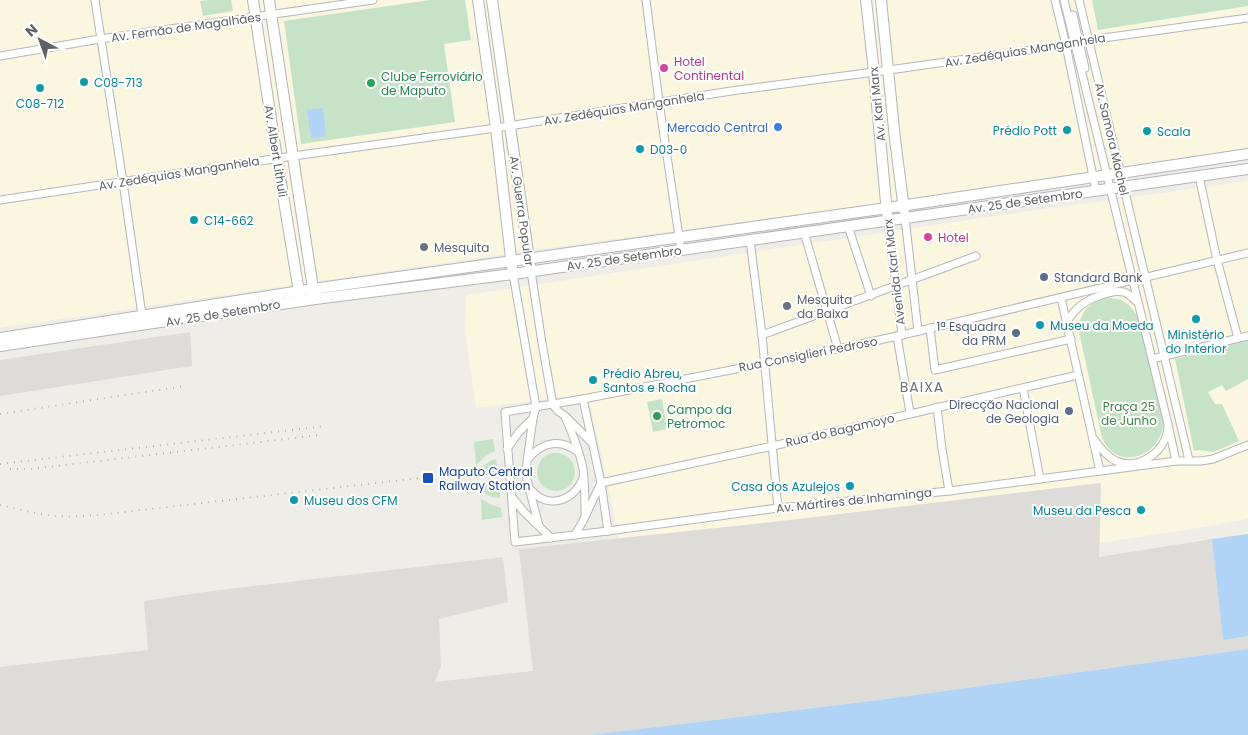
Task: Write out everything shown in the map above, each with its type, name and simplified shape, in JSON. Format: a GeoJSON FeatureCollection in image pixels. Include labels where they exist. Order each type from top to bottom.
{"type":"FeatureCollection","features":[{"type":"Feature","properties":{"kind":"main road","name":"Av. Albert Lithuli"},"geometry":{"type":"LineString","coordinates":[[253,0],[300,296]]}},
{"type":"Feature","properties":{"kind":"main road","name":"Av. Albert Lithuli"},"geometry":{"type":"LineString","coordinates":[[269,0],[314,294]]}},
{"type":"Feature","properties":{"kind":"main road","name":"Av. Guerra Popular"},"geometry":{"type":"LineString","coordinates":[[478,0],[496,128],[513,274]]}},
{"type":"Feature","properties":{"kind":"main road","name":"Av. Guerra Popular"},"geometry":{"type":"LineString","coordinates":[[492,0],[530,272]]}},
{"type":"Feature","properties":{"kind":"main road","name":"Av. Karl Marx"},"geometry":{"type":"LineString","coordinates":[[866,0],[887,208]]}},
{"type":"Feature","properties":{"kind":"main road","name":"Av. Karl Marx"},"geometry":{"type":"LineString","coordinates":[[882,0],[904,205]]}},
{"type":"Feature","properties":{"kind":"main road","name":"Av. 25 de Setembro"},"geometry":{"type":"LineString","coordinates":[[0,338],[142,315],[314,294],[512,261],[887,208],[1248,154]]}},
{"type":"Feature","properties":{"kind":"main road","name":"Av. 25 de Setembro"},"geometry":{"type":"LineString","coordinates":[[314,294],[530,272],[1248,169]]}},
{"type":"Feature","properties":{"kind":"main road","name":"Avenida Karl Marx"},"geometry":{"type":"LineString","coordinates":[[904,205],[905,218]]}},
{"type":"Feature","properties":{"kind":"main road","name":"Avenida Karl Marx"},"geometry":{"type":"LineString","coordinates":[[887,208],[888,221]]}},
{"type":"Feature","properties":{"kind":"main road","name":"Av. 25 de Setembro"},"geometry":{"type":"LineString","coordinates":[[0,346],[300,296]]}},
{"type":"Feature","properties":{"kind":"street"},"geometry":{"type":"LineString","coordinates":[[95,0],[142,315]]}},
{"type":"Feature","properties":{"kind":"street","name":"Av. Fernão de Magalhães"},"geometry":{"type":"LineString","coordinates":[[0,56],[100,39],[373,0]]}},
{"type":"Feature","properties":{"kind":"street"},"geometry":{"type":"LineString","coordinates":[[646,0],[681,250]]}},
{"type":"Feature","properties":{"kind":"street","name":"Av. Samora Machel"},"geometry":{"type":"LineString","coordinates":[[1055,0],[1066,44],[1096,191]]}},
{"type":"Feature","properties":{"kind":"street"},"geometry":{"type":"LineString","coordinates":[[1064,0],[1116,188]]}},
{"type":"Feature","properties":{"kind":"street"},"geometry":{"type":"LineString","coordinates":[[1069,0],[1077,43]]}},
{"type":"Feature","properties":{"kind":"street","name":"Av. Samora Machel"},"geometry":{"type":"LineString","coordinates":[[1079,0],[1089,40],[1133,280]]}},
{"type":"Feature","properties":{"kind":"street","name":"Av. Zedéquias Manganhela"},"geometry":{"type":"LineString","coordinates":[[0,200],[510,126],[731,91],[1248,18]]}},
{"type":"Feature","properties":{"kind":"street"},"geometry":{"type":"LineString","coordinates":[[1198,176],[1238,338]]}},
{"type":"Feature","properties":{"kind":"street","name":"Av. Samora Machel"},"geometry":{"type":"LineString","coordinates":[[1116,188],[1145,278],[1189,460]]}},
{"type":"Feature","properties":{"kind":"street","name":"Avenida Karl Marx"},"geometry":{"type":"LineString","coordinates":[[905,218],[918,331]]}},
{"type":"Feature","properties":{"kind":"street","name":"Avenida Karl Marx"},"geometry":{"type":"LineString","coordinates":[[888,221],[910,413]]}},
{"type":"Feature","properties":{"kind":"street"},"geometry":{"type":"LineString","coordinates":[[848,226],[870,296]]}},
{"type":"Feature","properties":{"kind":"street"},"geometry":{"type":"LineString","coordinates":[[804,232],[838,349]]}},
{"type":"Feature","properties":{"kind":"street"},"geometry":{"type":"LineString","coordinates":[[750,240],[762,335],[778,508]]}},
{"type":"Feature","properties":{"kind":"street"},"geometry":{"type":"LineString","coordinates":[[1248,253],[1061,298],[1100,471],[1176,461],[1213,459],[1248,445]]}},
{"type":"Feature","properties":{"kind":"street"},"geometry":{"type":"LineString","coordinates":[[762,335],[976,256]]}},
{"type":"Feature","properties":{"kind":"street","name":"Av. Guerra Popular"},"geometry":{"type":"LineString","coordinates":[[530,272],[553,405]]}},
{"type":"Feature","properties":{"kind":"street","name":"Av. Guerra Popular"},"geometry":{"type":"LineString","coordinates":[[513,274],[536,407],[526,469],[539,526]]}},
{"type":"Feature","properties":{"kind":"street"},"geometry":{"type":"LineString","coordinates":[[1133,280],[1176,461]]}},
{"type":"Feature","properties":{"kind":"street"},"geometry":{"type":"LineString","coordinates":[[1066,323],[1080,306],[1104,294],[1124,292],[1133,297],[1138,304]]}},
{"type":"Feature","properties":{"kind":"street","name":"Rua Consiglieri Pedroso"},"geometry":{"type":"LineString","coordinates":[[507,449],[505,412],[553,405],[838,349],[1061,298]]}},
{"type":"Feature","properties":{"kind":"street"},"geometry":{"type":"LineString","coordinates":[[930,328],[935,370],[1071,338]]}},
{"type":"Feature","properties":{"kind":"street"},"geometry":{"type":"LineString","coordinates":[[1152,359],[1248,336]]}},
{"type":"Feature","properties":{"kind":"street","name":"Rua do Bagamoyo"},"geometry":{"type":"LineString","coordinates":[[601,483],[772,446],[1078,375]]}},
{"type":"Feature","properties":{"kind":"street"},"geometry":{"type":"LineString","coordinates":[[1023,388],[1040,479]]}},
{"type":"Feature","properties":{"kind":"street"},"geometry":{"type":"LineString","coordinates":[[583,399],[601,483],[608,531]]}},
{"type":"Feature","properties":{"kind":"street"},"geometry":{"type":"LineString","coordinates":[[553,405],[592,443]]}},
{"type":"Feature","properties":{"kind":"street"},"geometry":{"type":"LineString","coordinates":[[937,407],[949,491]]}},
{"type":"Feature","properties":{"kind":"street"},"geometry":{"type":"LineString","coordinates":[[565,416],[581,460],[584,477],[585,516]]}},
{"type":"Feature","properties":{"kind":"street","name":"Av. Guerra Popular"},"geometry":{"type":"LineString","coordinates":[[507,449],[519,432],[533,418]]}},
{"type":"Feature","properties":{"kind":"street"},"geometry":{"type":"LineString","coordinates":[[1092,437],[1108,456],[1126,464],[1137,464],[1151,457],[1159,450],[1168,429],[1167,420]]}},
{"type":"Feature","properties":{"kind":"street"},"geometry":{"type":"LineString","coordinates":[[527,460],[533,452],[551,444],[569,446],[578,452]]}},
{"type":"Feature","properties":{"kind":"street"},"geometry":{"type":"LineString","coordinates":[[507,449],[510,495],[524,512],[551,538]]}},
{"type":"Feature","properties":{"kind":"street","name":"Av. Mártires de Inhaminga"},"geometry":{"type":"LineString","coordinates":[[510,495],[514,542],[778,508],[949,491],[1100,471]]}},
{"type":"Feature","properties":{"kind":"street"},"geometry":{"type":"LineString","coordinates":[[529,487],[536,495],[544,499],[564,500],[580,486],[584,477]]}},
{"type":"Feature","properties":{"kind":"street"},"geometry":{"type":"LineString","coordinates":[[575,535],[601,483]]}},
{"type":"Feature","properties":{"kind":"shaded area"},"geometry":{"type":"Polygon","coordinates":[[[0,0],[1248,0],[1248,152],[1114,172],[540,249],[0,328],[0,0]]]}},
{"type":"Feature","properties":{"kind":"shaded area"},"geometry":{"type":"Polygon","coordinates":[[[1248,181],[1248,519],[1100,543],[1100,483],[773,522],[619,538],[588,394],[476,408],[465,331],[466,295],[987,217],[1248,181]]]}},
{"type":"Feature","properties":{"kind":"shaded area"},"geometry":{"type":"Polygon","coordinates":[[[190,332],[192,366],[0,396],[0,360],[190,332]]]}},
{"type":"Feature","properties":{"kind":"shaded area"},"geometry":{"type":"Polygon","coordinates":[[[1101,483],[1099,557],[1212,539],[1223,640],[1248,636],[1248,649],[879,700],[590,735],[0,735],[0,667],[148,650],[144,601],[212,591],[503,557],[508,602],[439,619],[441,666],[435,682],[533,671],[519,549],[773,522],[1101,483]]]}},
{"type":"Feature","properties":{"kind":"green space"},"geometry":{"type":"Polygon","coordinates":[[[231,0],[233,11],[203,16],[200,1],[231,0]]]}},
{"type":"Feature","properties":{"kind":"green space","name":"Clube Ferroviário de Maputo"},"geometry":{"type":"Polygon","coordinates":[[[430,0],[465,0],[471,40],[444,44],[455,122],[301,144],[284,21],[430,0]]]}},
{"type":"Feature","properties":{"kind":"green space"},"geometry":{"type":"Polygon","coordinates":[[[1092,0],[1248,0],[1248,6],[1098,30],[1092,0]]]}},
{"type":"Feature","properties":{"kind":"green space","name":"Praça 25 de Junho"},"geometry":{"type":"Polygon","coordinates":[[[1103,298],[1120,300],[1128,304],[1138,317],[1162,415],[1163,425],[1157,442],[1136,457],[1119,456],[1111,451],[1102,438],[1078,327],[1086,309],[1103,298]]]}},
{"type":"Feature","properties":{"kind":"green space"},"geometry":{"type":"Polygon","coordinates":[[[1248,341],[1248,379],[1226,391],[1222,385],[1208,392],[1215,404],[1222,404],[1239,441],[1214,452],[1194,451],[1175,359],[1248,341]]]}},
{"type":"Feature","properties":{"kind":"green space","name":"Campo da Petromoc"},"geometry":{"type":"Polygon","coordinates":[[[662,399],[667,429],[653,432],[647,402],[662,399]]]}},
{"type":"Feature","properties":{"kind":"green space"},"geometry":{"type":"Polygon","coordinates":[[[493,439],[495,451],[487,455],[476,465],[474,442],[493,439]]]}},
{"type":"Feature","properties":{"kind":"green space"},"geometry":{"type":"Polygon","coordinates":[[[556,453],[569,459],[575,472],[569,485],[556,491],[543,485],[537,472],[543,459],[556,453]]]}},
{"type":"Feature","properties":{"kind":"green space"},"geometry":{"type":"Polygon","coordinates":[[[496,459],[498,475],[480,475],[481,468],[496,459]]]}},
{"type":"Feature","properties":{"kind":"green space"},"geometry":{"type":"Polygon","coordinates":[[[499,484],[500,498],[490,497],[485,494],[482,485],[499,484]]]}},
{"type":"Feature","properties":{"kind":"green space"},"geometry":{"type":"Polygon","coordinates":[[[481,499],[501,508],[502,517],[482,520],[481,499]]]}},
{"type":"Feature","properties":{"kind":"water"},"geometry":{"type":"Polygon","coordinates":[[[323,108],[326,136],[311,138],[307,110],[323,108]]]}},
{"type":"Feature","properties":{"kind":"water"},"geometry":{"type":"Polygon","coordinates":[[[1248,534],[1248,636],[1223,640],[1212,539],[1248,534]]]}},
{"type":"Feature","properties":{"kind":"water"},"geometry":{"type":"Polygon","coordinates":[[[1248,649],[1248,735],[590,735],[879,700],[1248,649]]]}},
{"type":"Feature","properties":{"kind":"railway"},"geometry":{"type":"LineString","coordinates":[[0,414],[185,386]]}},
{"type":"Feature","properties":{"kind":"railway"},"geometry":{"type":"LineString","coordinates":[[0,464],[326,426]]}},
{"type":"Feature","properties":{"kind":"railway"},"geometry":{"type":"LineString","coordinates":[[10,469],[31,469],[320,435]]}},
{"type":"Feature","properties":{"kind":"railway"},"geometry":{"type":"LineString","coordinates":[[0,505],[55,516],[87,516],[420,478]]}},
{"type":"Feature","properties":{"kind":"place","name":"Hotel Continental"},"geometry":{"type":"Point","coordinates":[664,68]}},
{"type":"Feature","properties":{"kind":"place","name":"C08-713"},"geometry":{"type":"Point","coordinates":[84,82]}},
{"type":"Feature","properties":{"kind":"place","name":"Clube Ferroviário de Maputo"},"geometry":{"type":"Point","coordinates":[371,83]}},
{"type":"Feature","properties":{"kind":"place","name":"C08-712"},"geometry":{"type":"Point","coordinates":[40,88]}},
{"type":"Feature","properties":{"kind":"place","name":"Mercado Central"},"geometry":{"type":"Point","coordinates":[778,127]}},
{"type":"Feature","properties":{"kind":"place","name":"Prédio Pott"},"geometry":{"type":"Point","coordinates":[1067,130]}},
{"type":"Feature","properties":{"kind":"place","name":"Scala"},"geometry":{"type":"Point","coordinates":[1147,131]}},
{"type":"Feature","properties":{"kind":"place","name":"D03-0"},"geometry":{"type":"Point","coordinates":[640,149]}},
{"type":"Feature","properties":{"kind":"place","name":"C14-662"},"geometry":{"type":"Point","coordinates":[194,220]}},
{"type":"Feature","properties":{"kind":"place","name":"Hotel"},"geometry":{"type":"Point","coordinates":[928,237]}},
{"type":"Feature","properties":{"kind":"place","name":"Mesquita"},"geometry":{"type":"Point","coordinates":[424,247]}},
{"type":"Feature","properties":{"kind":"place","name":"Standard Bank"},"geometry":{"type":"Point","coordinates":[1044,277]}},
{"type":"Feature","properties":{"kind":"place","name":"Mesquita da Baixa"},"geometry":{"type":"Point","coordinates":[787,306]}},
{"type":"Feature","properties":{"kind":"place","name":"Ministério do Interior"},"geometry":{"type":"Point","coordinates":[1196,319]}},
{"type":"Feature","properties":{"kind":"place","name":"Museu da Moeda"},"geometry":{"type":"Point","coordinates":[1040,325]}},
{"type":"Feature","properties":{"kind":"place","name":"1ª Esquadra da PRM"},"geometry":{"type":"Point","coordinates":[1016,333]}},
{"type":"Feature","properties":{"kind":"place","name":"Prédio Abreu, Santos e Rocha"},"geometry":{"type":"Point","coordinates":[593,380]}},
{"type":"Feature","properties":{"kind":"place","name":"Direcção Nacional de Geologia"},"geometry":{"type":"Point","coordinates":[1069,411]}},
{"type":"Feature","properties":{"kind":"place","name":"Campo da Petromoc"},"geometry":{"type":"Point","coordinates":[657,416]}},
{"type":"Feature","properties":{"kind":"place","name":"Maputo Central Railway Station"},"geometry":{"type":"Point","coordinates":[428,478]}},
{"type":"Feature","properties":{"kind":"place","name":"Casa dos Azulejos"},"geometry":{"type":"Point","coordinates":[850,486]}},
{"type":"Feature","properties":{"kind":"place","name":"Museu dos CFM"},"geometry":{"type":"Point","coordinates":[294,500]}},
{"type":"Feature","properties":{"kind":"place","name":"Museu da Pesca"},"geometry":{"type":"Point","coordinates":[1141,510]}},
{"type":"Feature","properties":{"kind":"district","name":"BAIXA"},"geometry":{"type":"Point","coordinates":[922,387]}}]}
